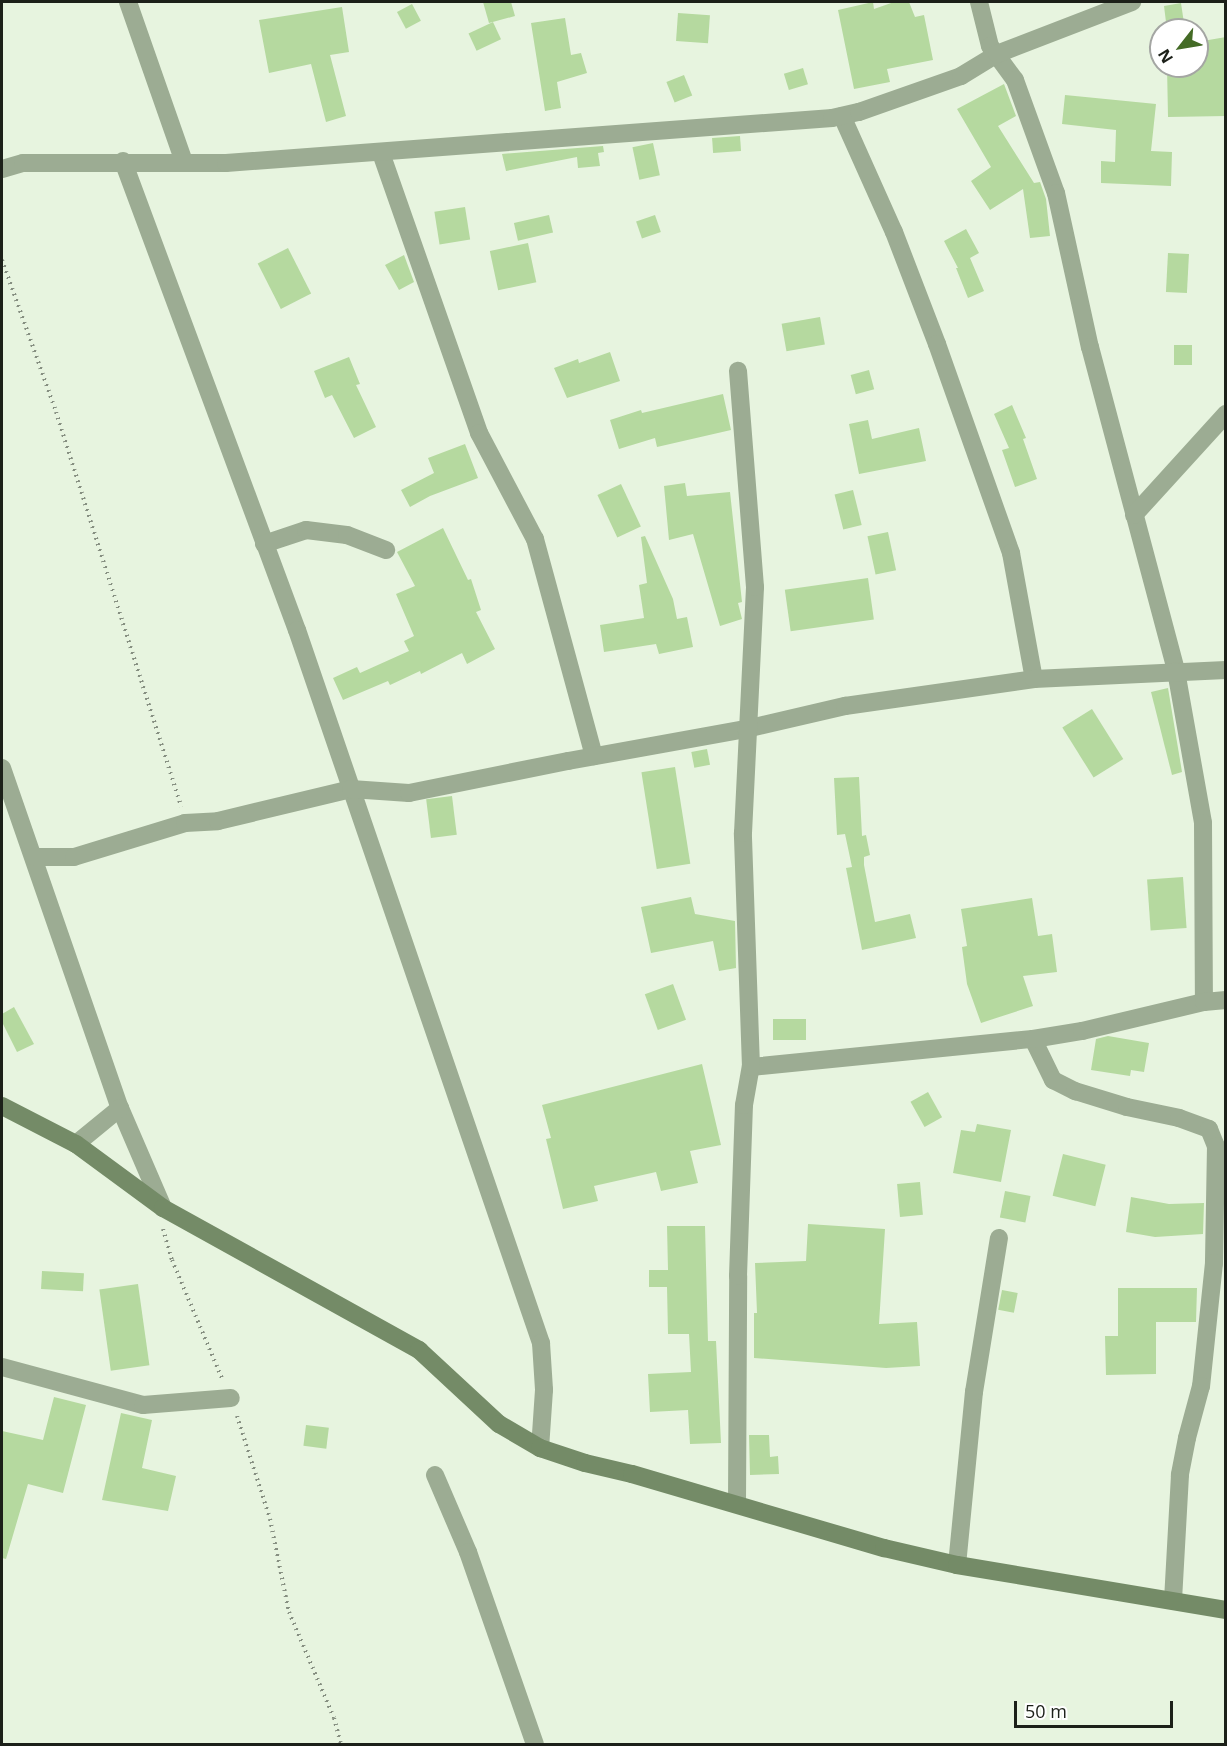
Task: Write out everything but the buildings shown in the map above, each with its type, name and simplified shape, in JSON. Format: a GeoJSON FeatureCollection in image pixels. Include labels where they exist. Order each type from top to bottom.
{"type":"FeatureCollection","features":[{"type":"Feature","properties":{"kind":"street"},"geometry":{"type":"LineString","coordinates":[[128,2],[184,162]]}},
{"type":"Feature","properties":{"kind":"street"},"geometry":{"type":"LineString","coordinates":[[979,2],[990,46],[1015,80],[1056,194],[1090,347],[1176,671],[1203,823],[1204,1002]]}},
{"type":"Feature","properties":{"kind":"street"},"geometry":{"type":"LineString","coordinates":[[2,169],[23,163],[123,161],[226,163],[381,153],[842,116],[961,76],[997,54],[1132,2]]}},
{"type":"Feature","properties":{"kind":"street"},"geometry":{"type":"LineString","coordinates":[[842,116],[894,232],[938,344],[1011,553],[1034,679]]}},
{"type":"Feature","properties":{"kind":"street"},"geometry":{"type":"LineString","coordinates":[[381,153],[479,433],[535,539],[594,756]]}},
{"type":"Feature","properties":{"kind":"street"},"geometry":{"type":"LineString","coordinates":[[123,161],[184,319],[297,630],[541,1343],[544,1390],[540,1448]]}},
{"type":"Feature","properties":{"kind":"street"},"geometry":{"type":"LineString","coordinates":[[737,1504],[738,1276],[744,1105],[750,1067],[742,833],[755,587],[738,371]]}},
{"type":"Feature","properties":{"kind":"street"},"geometry":{"type":"LineString","coordinates":[[1134,515],[1226,414]]}},
{"type":"Feature","properties":{"kind":"street"},"geometry":{"type":"LineString","coordinates":[[264,543],[306,530],[347,535],[386,550]]}},
{"type":"Feature","properties":{"kind":"street"},"geometry":{"type":"LineString","coordinates":[[34,857],[74,857],[185,823],[218,821],[351,789],[409,793],[594,756],[746,729],[845,706],[1034,679],[1226,670]]}},
{"type":"Feature","properties":{"kind":"street"},"geometry":{"type":"LineString","coordinates":[[2,768],[120,1108],[163,1208]]}},
{"type":"Feature","properties":{"kind":"street"},"geometry":{"type":"LineString","coordinates":[[750,1067],[1033,1039],[1204,1002],[1226,1000]]}},
{"type":"Feature","properties":{"kind":"street"},"geometry":{"type":"LineString","coordinates":[[1033,1039],[1053,1080],[1075,1091],[1127,1107],[1179,1118],[1209,1129],[1216,1146],[1214,1263],[1201,1386],[1180,1475],[1173,1601]]}},
{"type":"Feature","properties":{"kind":"street"},"geometry":{"type":"LineString","coordinates":[[2,1106],[76,1144],[163,1208],[419,1350],[499,1424],[540,1448],[585,1463],[737,1504],[884,1548],[957,1565],[1226,1610]]}},
{"type":"Feature","properties":{"kind":"street"},"geometry":{"type":"LineString","coordinates":[[76,1144],[120,1108]]}},
{"type":"Feature","properties":{"kind":"street"},"geometry":{"type":"LineString","coordinates":[[957,1565],[974,1392],[999,1238]]}},
{"type":"Feature","properties":{"kind":"street"},"geometry":{"type":"LineString","coordinates":[[2,1367],[143,1406],[231,1398]]}},
{"type":"Feature","properties":{"kind":"street"},"geometry":{"type":"LineString","coordinates":[[435,1475],[468,1552],[535,1744]]}},
{"type":"Feature","properties":{"kind":"path"},"geometry":{"type":"LineString","coordinates":[[2,260],[56,412],[185,823]]}},
{"type":"Feature","properties":{"kind":"path"},"geometry":{"type":"LineString","coordinates":[[163,1208],[164,1237],[231,1398],[270,1519],[289,1612],[334,1718],[342,1744]]}}]}
